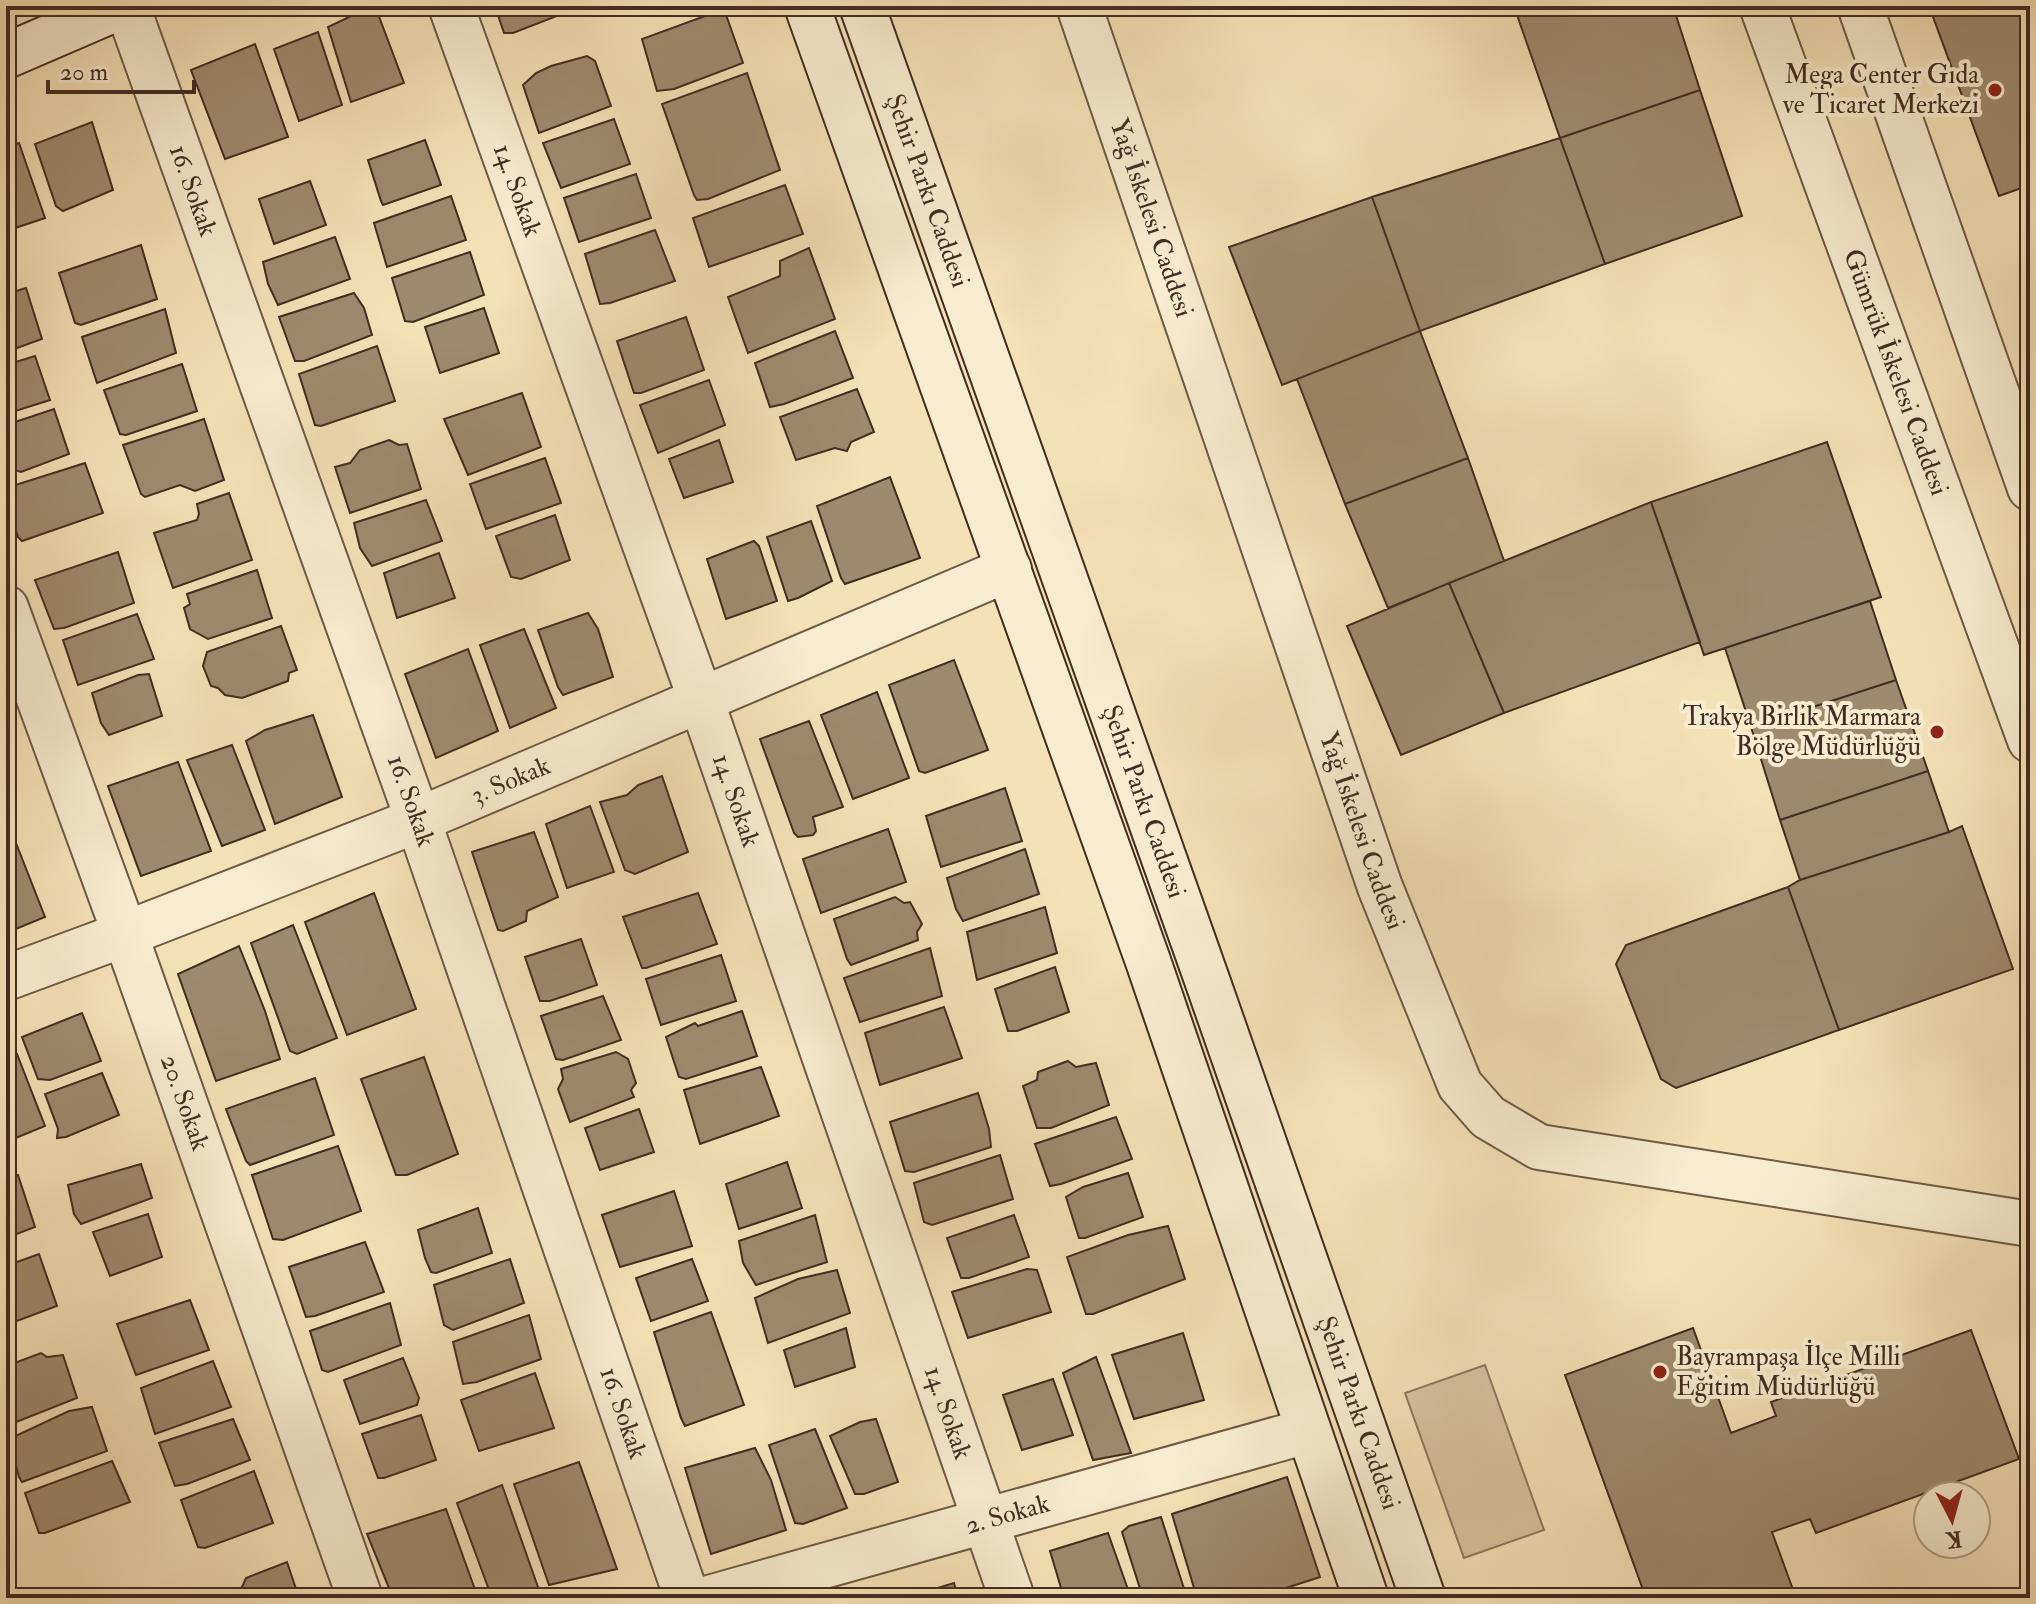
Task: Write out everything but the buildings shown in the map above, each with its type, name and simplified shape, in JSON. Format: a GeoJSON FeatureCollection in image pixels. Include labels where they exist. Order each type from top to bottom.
{"type":"FeatureCollection","features":[{"type":"Feature","properties":{"kind":"street"},"geometry":{"type":"LineString","coordinates":[[6,56],[124,6]]}},
{"type":"Feature","properties":{"kind":"street","name":"16. Sokak"},"geometry":{"type":"LineString","coordinates":[[124,6],[418,820],[687,1598]]}},
{"type":"Feature","properties":{"kind":"street","name":"14. Sokak"},"geometry":{"type":"LineString","coordinates":[[451,6],[701,700],[1012,1598]]}},
{"type":"Feature","properties":{"kind":"street","name":"Şehir Parkı Caddesi"},"geometry":{"type":"LineString","coordinates":[[807,6],[1148,961],[1366,1598]]}},
{"type":"Feature","properties":{"kind":"street","name":"Şehir Parkı Caddesi"},"geometry":{"type":"LineString","coordinates":[[862,6],[1423,1598]]}},
{"type":"Feature","properties":{"kind":"street","name":"Yağ İskelesi Caddesi"},"geometry":{"type":"LineString","coordinates":[[1079,6],[1380,887],[1460,1085],[1488,1117],[1539,1147],[2030,1224]]}},
{"type":"Feature","properties":{"kind":"street","name":"Gümrük İskelesi Caddesi"},"geometry":{"type":"LineString","coordinates":[[1762,6],[2030,740]]}},
{"type":"Feature","properties":{"kind":"street"},"geometry":{"type":"LineString","coordinates":[[1860,6],[2030,488]]}},
{"type":"Feature","properties":{"kind":"street","name":"3. Sokak"},"geometry":{"type":"LineString","coordinates":[[6,978],[418,820],[1009,569]]}},
{"type":"Feature","properties":{"kind":"street","name":"20. Sokak"},"geometry":{"type":"LineString","coordinates":[[6,608],[360,1598]]}},
{"type":"Feature","properties":{"kind":"street","name":"2. Sokak"},"geometry":{"type":"LineString","coordinates":[[709,1598],[1307,1431]]}},
{"type":"Feature","properties":{"kind":"shaded area"},"geometry":{"type":"Polygon","coordinates":[[[1485,1365],[1544,1530],[1464,1558],[1405,1393],[1485,1365]]]}},
{"type":"Feature","properties":{"kind":"place","name":"Mega Center Gıda ve Ticaret Merkezi"},"geometry":{"type":"Point","coordinates":[1995,90]}},
{"type":"Feature","properties":{"kind":"place","name":"Trakya Birlik Marmara Bölge Müdürlüğü"},"geometry":{"type":"Point","coordinates":[1937,732]}},
{"type":"Feature","properties":{"kind":"place","name":"Bayrampaşa İlçe Milli Eğitim Müdürlüğü"},"geometry":{"type":"Point","coordinates":[1660,1372]}}]}
